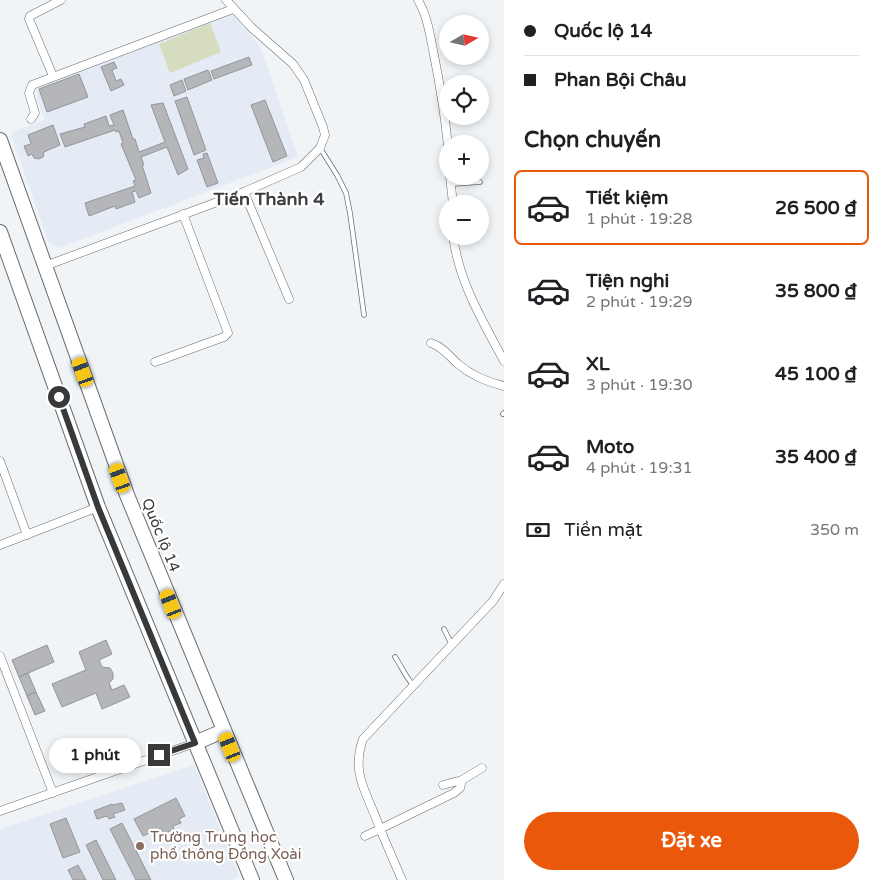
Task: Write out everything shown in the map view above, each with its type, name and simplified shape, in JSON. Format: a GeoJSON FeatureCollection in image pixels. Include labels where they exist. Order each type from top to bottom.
{"type":"FeatureCollection","features":[{"type":"Feature","properties":{"kind":"highway","name":"Quốc lộ 14"},"geometry":{"type":"LineString","coordinates":[[0,140],[127,495],[286,880]]}},
{"type":"Feature","properties":{"kind":"highway"},"geometry":{"type":"LineString","coordinates":[[0,232],[98,507],[252,880]]}},
{"type":"Feature","properties":{"kind":"highway"},"geometry":{"type":"LineString","coordinates":[[195,743],[223,731]]}},
{"type":"Feature","properties":{"kind":"street"},"geometry":{"type":"LineString","coordinates":[[53,76],[29,19],[30,16],[61,0]]}},
{"type":"Feature","properties":{"kind":"street"},"geometry":{"type":"LineString","coordinates":[[45,266],[244,192],[301,167],[320,148],[325,135],[323,126],[304,80],[293,64],[252,28],[226,0]]}},
{"type":"Feature","properties":{"kind":"street"},"geometry":{"type":"LineString","coordinates":[[419,0],[428,24],[446,135]]}},
{"type":"Feature","properties":{"kind":"street"},"geometry":{"type":"LineString","coordinates":[[31,119],[34,113],[29,93],[32,86],[53,76],[233,9]]}},
{"type":"Feature","properties":{"kind":"street"},"geometry":{"type":"LineString","coordinates":[[244,192],[289,299]]}},
{"type":"Feature","properties":{"kind":"street"},"geometry":{"type":"LineString","coordinates":[[155,362],[224,337],[228,333],[183,214]]}},
{"type":"Feature","properties":{"kind":"street"},"geometry":{"type":"LineString","coordinates":[[455,245],[462,277],[504,361]]}},
{"type":"Feature","properties":{"kind":"street"},"geometry":{"type":"LineString","coordinates":[[430,343],[444,349],[459,365],[480,379],[504,386]]}},
{"type":"Feature","properties":{"kind":"street"},"geometry":{"type":"LineString","coordinates":[[0,462],[3,480],[27,535]]}},
{"type":"Feature","properties":{"kind":"street"},"geometry":{"type":"LineString","coordinates":[[0,545],[98,507]]}},
{"type":"Feature","properties":{"kind":"street"},"geometry":{"type":"LineString","coordinates":[[402,880],[360,780],[358,759],[363,739],[493,601],[504,584]]}},
{"type":"Feature","properties":{"kind":"street"},"geometry":{"type":"LineString","coordinates":[[0,656],[52,792]]}},
{"type":"Feature","properties":{"kind":"street"},"geometry":{"type":"LineString","coordinates":[[0,811],[195,743]]}},
{"type":"Feature","properties":{"kind":"street"},"geometry":{"type":"LineString","coordinates":[[442,786],[462,780],[482,768]]}},
{"type":"Feature","properties":{"kind":"street"},"geometry":{"type":"LineString","coordinates":[[365,836],[454,793],[460,788],[462,780]]}},
{"type":"Feature","properties":{"kind":"lane"},"geometry":{"type":"LineString","coordinates":[[320,148],[346,193],[364,315]]}},
{"type":"Feature","properties":{"kind":"lane"},"geometry":{"type":"LineString","coordinates":[[444,628],[452,645]]}},
{"type":"Feature","properties":{"kind":"lane"},"geometry":{"type":"LineString","coordinates":[[396,657],[403,668],[404,675],[413,685]]}},
{"type":"Feature","properties":{"kind":"shaded area"},"geometry":{"type":"Polygon","coordinates":[[[233,12],[261,48],[298,157],[59,248],[49,243],[11,135],[14,131],[45,120],[37,99],[37,91],[40,87],[233,12]]]}},
{"type":"Feature","properties":{"kind":"shaded area","name":"Trường Trung học phổ thông Đồng Xoài"},"geometry":{"type":"Polygon","coordinates":[[[194,765],[239,876],[231,880],[0,880],[0,829],[194,765]]]}},
{"type":"Feature","properties":{"kind":"green space"},"geometry":{"type":"Polygon","coordinates":[[[210,23],[221,52],[170,73],[159,44],[210,23]]]}},
{"type":"Feature","properties":{"kind":"building"},"geometry":{"type":"Polygon","coordinates":[[[249,57],[252,65],[214,79],[211,71],[249,57]]]}},
{"type":"Feature","properties":{"kind":"building"},"geometry":{"type":"Polygon","coordinates":[[[114,62],[117,68],[112,70],[116,81],[121,79],[124,85],[111,91],[101,67],[114,62]]]}},
{"type":"Feature","properties":{"kind":"building"},"geometry":{"type":"Polygon","coordinates":[[[208,70],[212,80],[188,90],[184,79],[208,70]]]}},
{"type":"Feature","properties":{"kind":"building"},"geometry":{"type":"Polygon","coordinates":[[[79,74],[88,97],[47,112],[39,89],[79,74]]]}},
{"type":"Feature","properties":{"kind":"building"},"geometry":{"type":"Polygon","coordinates":[[[182,80],[186,91],[174,96],[170,85],[182,80]]]}},
{"type":"Feature","properties":{"kind":"building"},"geometry":{"type":"Polygon","coordinates":[[[187,97],[206,150],[194,155],[175,101],[187,97]]]}},
{"type":"Feature","properties":{"kind":"building"},"geometry":{"type":"Polygon","coordinates":[[[265,100],[287,156],[273,162],[251,105],[265,100]]]}},
{"type":"Feature","properties":{"kind":"building"},"geometry":{"type":"Polygon","coordinates":[[[163,103],[188,169],[178,175],[167,147],[141,157],[151,193],[139,198],[136,191],[132,192],[135,202],[116,209],[115,206],[89,216],[85,203],[135,186],[133,181],[136,180],[121,144],[123,143],[119,131],[116,132],[115,130],[65,147],[60,134],[85,127],[84,124],[106,116],[109,126],[114,125],[110,115],[123,110],[139,152],[165,142],[151,105],[163,103]]]}},
{"type":"Feature","properties":{"kind":"building"},"geometry":{"type":"Polygon","coordinates":[[[53,125],[60,145],[44,152],[43,157],[39,159],[34,158],[32,154],[28,156],[24,146],[31,144],[28,135],[53,125]]]}},
{"type":"Feature","properties":{"kind":"building"},"geometry":{"type":"Polygon","coordinates":[[[207,153],[218,183],[207,187],[197,160],[204,158],[203,154],[207,153]]]}},
{"type":"Feature","properties":{"kind":"building"},"geometry":{"type":"Polygon","coordinates":[[[106,640],[112,654],[99,660],[102,667],[110,668],[113,673],[113,679],[109,683],[112,690],[124,685],[130,697],[102,709],[96,693],[62,707],[52,684],[86,670],[79,652],[106,640]]]}},
{"type":"Feature","properties":{"kind":"building"},"geometry":{"type":"Polygon","coordinates":[[[47,645],[54,662],[19,677],[12,660],[47,645]]]}},
{"type":"Feature","properties":{"kind":"building"},"geometry":{"type":"Polygon","coordinates":[[[28,673],[36,692],[27,696],[19,677],[28,673]]]}},
{"type":"Feature","properties":{"kind":"building"},"geometry":{"type":"Polygon","coordinates":[[[36,692],[45,711],[35,715],[27,696],[36,692]]]}},
{"type":"Feature","properties":{"kind":"building"},"geometry":{"type":"Polygon","coordinates":[[[176,798],[185,816],[179,819],[181,823],[173,826],[174,829],[164,834],[161,828],[143,836],[134,819],[176,798]]]}},
{"type":"Feature","properties":{"kind":"building"},"geometry":{"type":"Polygon","coordinates":[[[122,803],[125,810],[113,814],[115,817],[109,819],[107,816],[97,819],[94,811],[112,804],[122,803]]]}},
{"type":"Feature","properties":{"kind":"building"},"geometry":{"type":"Polygon","coordinates":[[[66,818],[80,852],[63,858],[50,824],[66,818]]]}},
{"type":"Feature","properties":{"kind":"building"},"geometry":{"type":"Polygon","coordinates":[[[122,823],[151,880],[136,880],[110,829],[122,823]]]}},
{"type":"Feature","properties":{"kind":"building"},"geometry":{"type":"Polygon","coordinates":[[[96,840],[116,880],[103,880],[86,845],[96,840]]]}},
{"type":"Feature","properties":{"kind":"building"},"geometry":{"type":"Polygon","coordinates":[[[78,865],[86,880],[73,880],[68,870],[78,865]]]}},
{"type":"Feature","properties":{"kind":"place","name":"Trường Trung học phổ thông Đồng Xoài"},"geometry":{"type":"Point","coordinates":[140,846]}},
{"type":"Feature","properties":{"kind":"district","name":"Tiến Thành 4"},"geometry":{"type":"Point","coordinates":[269,199]}},
{"type":"Feature","properties":{"kind":"route"},"geometry":{"type":"LineString","coordinates":[[59,397],[98,507],[195,743],[159,755]]}}]}
